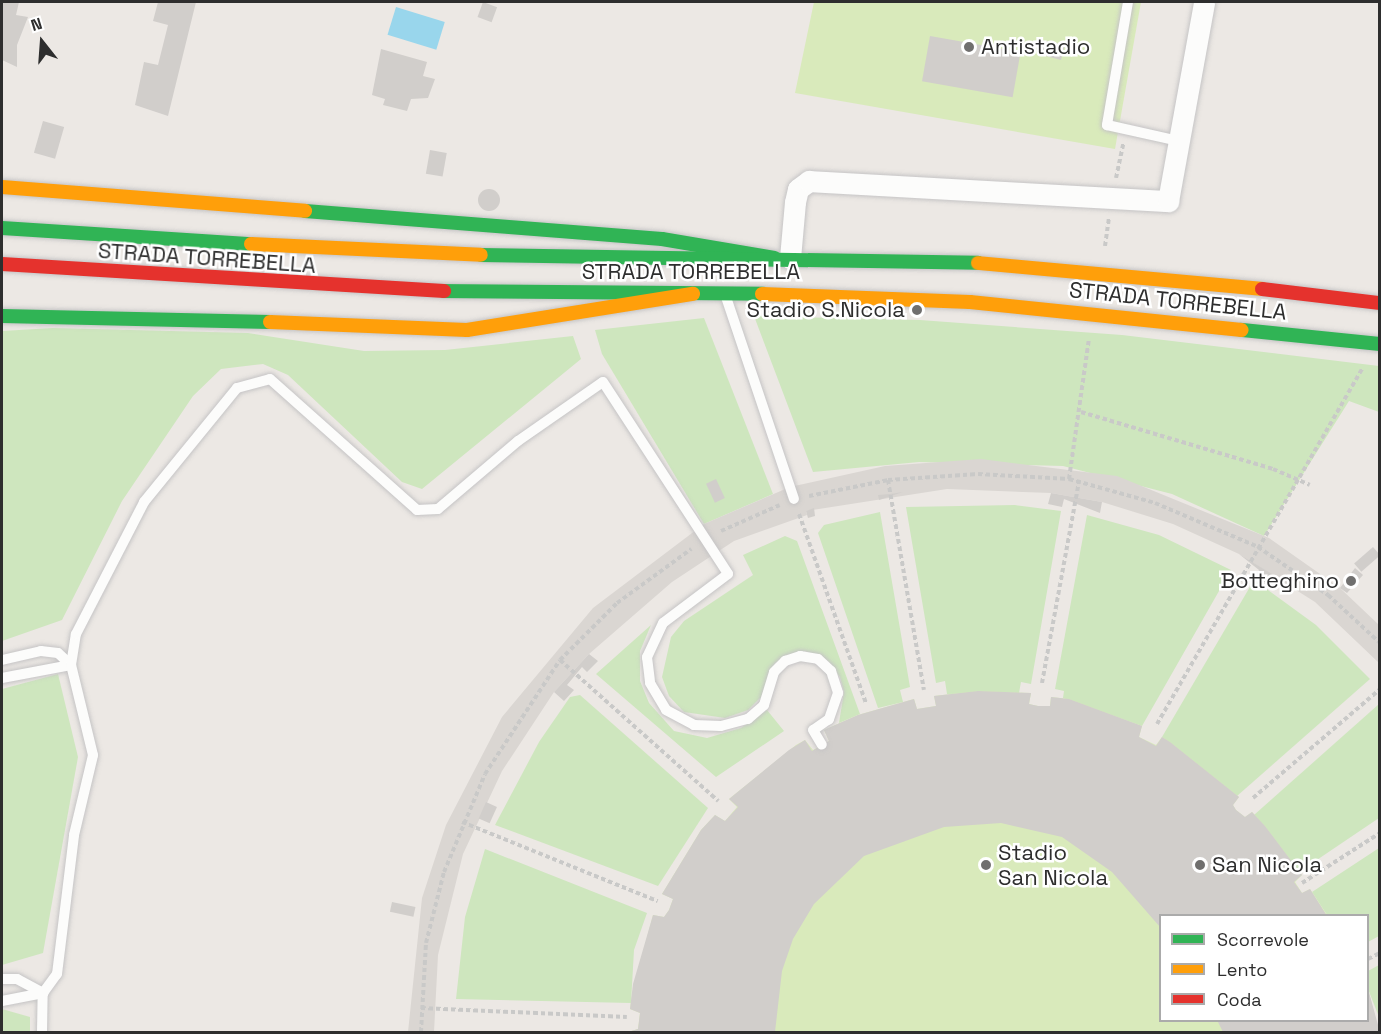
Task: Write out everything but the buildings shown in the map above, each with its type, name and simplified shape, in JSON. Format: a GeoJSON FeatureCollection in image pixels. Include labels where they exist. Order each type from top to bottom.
{"type":"FeatureCollection","features":[{"type":"Feature","properties":{"kind":"main road"},"geometry":{"type":"LineString","coordinates":[[2,187],[662,238],[782,258]]}},
{"type":"Feature","properties":{"kind":"main road","name":"STRADA TORREBELLA"},"geometry":{"type":"LineString","coordinates":[[2,228],[394,254],[782,258],[1101,271],[1380,303]]}},
{"type":"Feature","properties":{"kind":"main road","name":"STRADA TORREBELLA"},"geometry":{"type":"LineString","coordinates":[[2,264],[353,288],[693,294],[847,294],[1093,311],[1377,344]]}},
{"type":"Feature","properties":{"kind":"main road"},"geometry":{"type":"LineString","coordinates":[[2,316],[70,314],[467,330],[693,294]]}},
{"type":"Feature","properties":{"kind":"street"},"geometry":{"type":"LineString","coordinates":[[782,258],[798,189],[809,181],[1168,201],[1204,2]]}},
{"type":"Feature","properties":{"kind":"lane"},"geometry":{"type":"LineString","coordinates":[[1128,2],[1107,125],[1179,141]]}},
{"type":"Feature","properties":{"kind":"lane"},"geometry":{"type":"LineString","coordinates":[[725,294],[794,499]]}},
{"type":"Feature","properties":{"kind":"lane"},"geometry":{"type":"LineString","coordinates":[[42,1032],[43,993],[57,974],[74,835],[93,755],[71,665],[76,634],[144,501],[237,388],[270,379],[417,510],[438,509],[518,441],[603,382],[707,537],[728,574],[663,623],[647,657],[650,683],[666,710],[694,725],[721,726],[748,719],[764,705],[774,672],[785,661],[800,656],[818,659],[831,671],[838,693],[829,720],[813,730],[822,745]]}},
{"type":"Feature","properties":{"kind":"lane"},"geometry":{"type":"LineString","coordinates":[[2,660],[41,651],[58,653],[71,665]]}},
{"type":"Feature","properties":{"kind":"lane"},"geometry":{"type":"LineString","coordinates":[[2,678],[71,665]]}},
{"type":"Feature","properties":{"kind":"lane"},"geometry":{"type":"LineString","coordinates":[[2,979],[17,979],[43,993]]}},
{"type":"Feature","properties":{"kind":"lane"},"geometry":{"type":"LineString","coordinates":[[2,1001],[43,993]]}},
{"type":"Feature","properties":{"kind":"path"},"geometry":{"type":"LineString","coordinates":[[1101,271],[1126,128]]}},
{"type":"Feature","properties":{"kind":"path"},"geometry":{"type":"LineString","coordinates":[[1069,479],[1093,311]]}},
{"type":"Feature","properties":{"kind":"path"},"geometry":{"type":"LineString","coordinates":[[1157,724],[1377,344]]}},
{"type":"Feature","properties":{"kind":"path"},"geometry":{"type":"LineString","coordinates":[[1080,412],[1273,469],[1297,482],[1310,485]]}},
{"type":"Feature","properties":{"kind":"path"},"geometry":{"type":"LineString","coordinates":[[421,1032],[426,943],[462,822],[520,714],[560,660],[617,603],[707,537],[794,499],[888,480],[978,474],[1078,481],[1155,502],[1258,547],[1328,595],[1380,643]]}},
{"type":"Feature","properties":{"kind":"path"},"geometry":{"type":"LineString","coordinates":[[888,480],[924,690]]}},
{"type":"Feature","properties":{"kind":"path"},"geometry":{"type":"LineString","coordinates":[[1042,683],[1078,481]]}},
{"type":"Feature","properties":{"kind":"path"},"geometry":{"type":"LineString","coordinates":[[794,499],[866,703]]}},
{"type":"Feature","properties":{"kind":"path"},"geometry":{"type":"LineString","coordinates":[[560,660],[718,801]]}},
{"type":"Feature","properties":{"kind":"path"},"geometry":{"type":"LineString","coordinates":[[1253,798],[1380,689]]}},
{"type":"Feature","properties":{"kind":"path"},"geometry":{"type":"LineString","coordinates":[[462,822],[658,901]]}},
{"type":"Feature","properties":{"kind":"path"},"geometry":{"type":"LineString","coordinates":[[1302,883],[1380,833]]}},
{"type":"Feature","properties":{"kind":"path"},"geometry":{"type":"LineString","coordinates":[[421,1008],[627,1017]]}},
{"type":"Feature","properties":{"kind":"green space","name":"Antistadio"},"geometry":{"type":"Polygon","coordinates":[[[814,2],[1141,2],[1115,149],[795,93],[814,2]]]}},
{"type":"Feature","properties":{"kind":"green space"},"geometry":{"type":"Polygon","coordinates":[[[754,316],[920,320],[1122,335],[1379,366],[1379,412],[1349,401],[1264,536],[1172,494],[1063,466],[919,462],[813,472],[754,316]]]}},
{"type":"Feature","properties":{"kind":"green space"},"geometry":{"type":"Polygon","coordinates":[[[704,318],[773,494],[704,524],[602,354],[595,330],[704,318]]]}},
{"type":"Feature","properties":{"kind":"green space"},"geometry":{"type":"Polygon","coordinates":[[[53,328],[248,333],[364,351],[445,350],[573,336],[581,359],[422,489],[402,482],[288,375],[263,364],[221,369],[193,396],[122,501],[62,620],[2,641],[2,331],[53,328]]]}},
{"type":"Feature","properties":{"kind":"green space"},"geometry":{"type":"Polygon","coordinates":[[[1015,505],[1061,511],[1031,684],[1021,682],[1019,693],[947,694],[945,681],[936,683],[906,507],[1015,505]]]}},
{"type":"Feature","properties":{"kind":"green space"},"geometry":{"type":"Polygon","coordinates":[[[880,512],[910,687],[900,690],[903,702],[878,708],[818,533],[824,525],[880,512]]]}},
{"type":"Feature","properties":{"kind":"green space"},"geometry":{"type":"Polygon","coordinates":[[[1087,515],[1159,535],[1231,570],[1142,726],[1063,698],[1064,691],[1055,689],[1087,515]]]}},
{"type":"Feature","properties":{"kind":"green space"},"geometry":{"type":"Polygon","coordinates":[[[785,536],[797,541],[860,714],[839,723],[844,692],[840,677],[828,661],[805,651],[775,663],[761,697],[748,710],[725,718],[684,712],[669,696],[662,677],[671,637],[684,621],[753,575],[743,555],[785,536]]]}},
{"type":"Feature","properties":{"kind":"green space"},"geometry":{"type":"Polygon","coordinates":[[[1254,580],[1316,625],[1370,679],[1237,796],[1162,737],[1254,580]]]}},
{"type":"Feature","properties":{"kind":"green space"},"geometry":{"type":"Polygon","coordinates":[[[651,625],[640,651],[640,681],[649,703],[674,731],[707,738],[741,728],[767,710],[784,731],[716,777],[596,674],[651,625]]]}},
{"type":"Feature","properties":{"kind":"green space"},"geometry":{"type":"Polygon","coordinates":[[[58,674],[78,757],[43,953],[2,965],[2,689],[58,674]]]}},
{"type":"Feature","properties":{"kind":"green space","name":"Stadio San Nicola"},"geometry":{"type":"Polygon","coordinates":[[[978,691],[1031,693],[1029,704],[1050,706],[1051,697],[1069,699],[1142,726],[1139,737],[1156,745],[1162,737],[1239,797],[1233,805],[1236,810],[1245,817],[1252,812],[1302,875],[1295,882],[1302,893],[1310,889],[1326,914],[1159,914],[1159,1022],[1369,1022],[1369,993],[1379,1032],[628,1032],[638,1029],[640,1013],[630,1009],[653,915],[664,917],[673,899],[662,894],[701,830],[715,815],[725,821],[737,807],[729,799],[796,745],[805,740],[813,750],[829,741],[824,730],[858,715],[914,699],[917,709],[936,706],[934,696],[978,691]]]}},
{"type":"Feature","properties":{"kind":"green space"},"geometry":{"type":"Polygon","coordinates":[[[580,695],[708,808],[658,886],[495,825],[539,742],[570,697],[580,695]]]}},
{"type":"Feature","properties":{"kind":"green space"},"geometry":{"type":"Polygon","coordinates":[[[1379,704],[1379,818],[1299,872],[1254,815],[1379,704]]]}},
{"type":"Feature","properties":{"kind":"green space"},"geometry":{"type":"Polygon","coordinates":[[[1379,848],[1379,936],[1369,941],[1369,914],[1326,914],[1312,892],[1379,848]]]}},
{"type":"Feature","properties":{"kind":"green space"},"geometry":{"type":"Polygon","coordinates":[[[485,849],[647,913],[634,950],[631,1003],[456,999],[465,917],[485,849]]]}},
{"type":"Feature","properties":{"kind":"green space"},"geometry":{"type":"Polygon","coordinates":[[[1379,965],[1379,1017],[1369,992],[1369,970],[1379,965]]]}},
{"type":"Feature","properties":{"kind":"green space"},"geometry":{"type":"Polygon","coordinates":[[[2,1009],[30,1017],[30,1032],[2,1032],[2,1009]]]}},
{"type":"Feature","properties":{"kind":"shaded area"},"geometry":{"type":"Polygon","coordinates":[[[981,459],[1117,476],[1269,538],[1340,588],[1379,625],[1379,663],[1315,602],[1239,554],[1173,524],[1102,502],[1051,493],[947,489],[806,511],[807,515],[734,541],[672,582],[589,654],[554,692],[502,771],[463,854],[438,955],[434,1032],[408,1032],[422,898],[446,825],[502,717],[593,608],[704,524],[790,487],[885,466],[981,459]]]}},
{"type":"Feature","properties":{"kind":"water"},"geometry":{"type":"Polygon","coordinates":[[[396,7],[445,22],[436,50],[388,35],[396,7]]]}},
{"type":"Feature","properties":{"kind":"traffic: fast"},"geometry":{"type":"LineString","coordinates":[[305,211],[662,239],[774,258]]}},
{"type":"Feature","properties":{"kind":"traffic: fast"},"geometry":{"type":"LineString","coordinates":[[2,228],[251,244]]}},
{"type":"Feature","properties":{"kind":"traffic: fast"},"geometry":{"type":"LineString","coordinates":[[481,255],[978,263]]}},
{"type":"Feature","properties":{"kind":"traffic: fast"},"geometry":{"type":"LineString","coordinates":[[444,291],[762,294]]}},
{"type":"Feature","properties":{"kind":"traffic: fast"},"geometry":{"type":"LineString","coordinates":[[2,316],[270,322]]}},
{"type":"Feature","properties":{"kind":"traffic: fast"},"geometry":{"type":"LineString","coordinates":[[1242,330],[1380,344]]}},
{"type":"Feature","properties":{"kind":"traffic: slow"},"geometry":{"type":"LineString","coordinates":[[2,187],[305,211]]}},
{"type":"Feature","properties":{"kind":"traffic: slow"},"geometry":{"type":"LineString","coordinates":[[251,244],[481,255]]}},
{"type":"Feature","properties":{"kind":"traffic: slow"},"geometry":{"type":"LineString","coordinates":[[978,263],[1262,289]]}},
{"type":"Feature","properties":{"kind":"traffic: slow"},"geometry":{"type":"LineString","coordinates":[[270,322],[467,330],[693,294]]}},
{"type":"Feature","properties":{"kind":"traffic: slow"},"geometry":{"type":"LineString","coordinates":[[762,294],[970,302],[1242,330]]}},
{"type":"Feature","properties":{"kind":"traffic: jam"},"geometry":{"type":"LineString","coordinates":[[2,264],[444,291]]}},
{"type":"Feature","properties":{"kind":"traffic: jam"},"geometry":{"type":"LineString","coordinates":[[1262,289],[1380,303]]}},
{"type":"Feature","properties":{"kind":"place","name":"Antistadio"},"geometry":{"type":"Point","coordinates":[969,47]}},
{"type":"Feature","properties":{"kind":"place","name":"Stadio S.Nicola"},"geometry":{"type":"Point","coordinates":[917,310]}},
{"type":"Feature","properties":{"kind":"place","name":"Botteghino"},"geometry":{"type":"Point","coordinates":[1351,581]}},
{"type":"Feature","properties":{"kind":"place","name":"Stadio San Nicola"},"geometry":{"type":"Point","coordinates":[986,865]}},
{"type":"Feature","properties":{"kind":"place","name":"San Nicola"},"geometry":{"type":"Point","coordinates":[1200,865]}}]}
